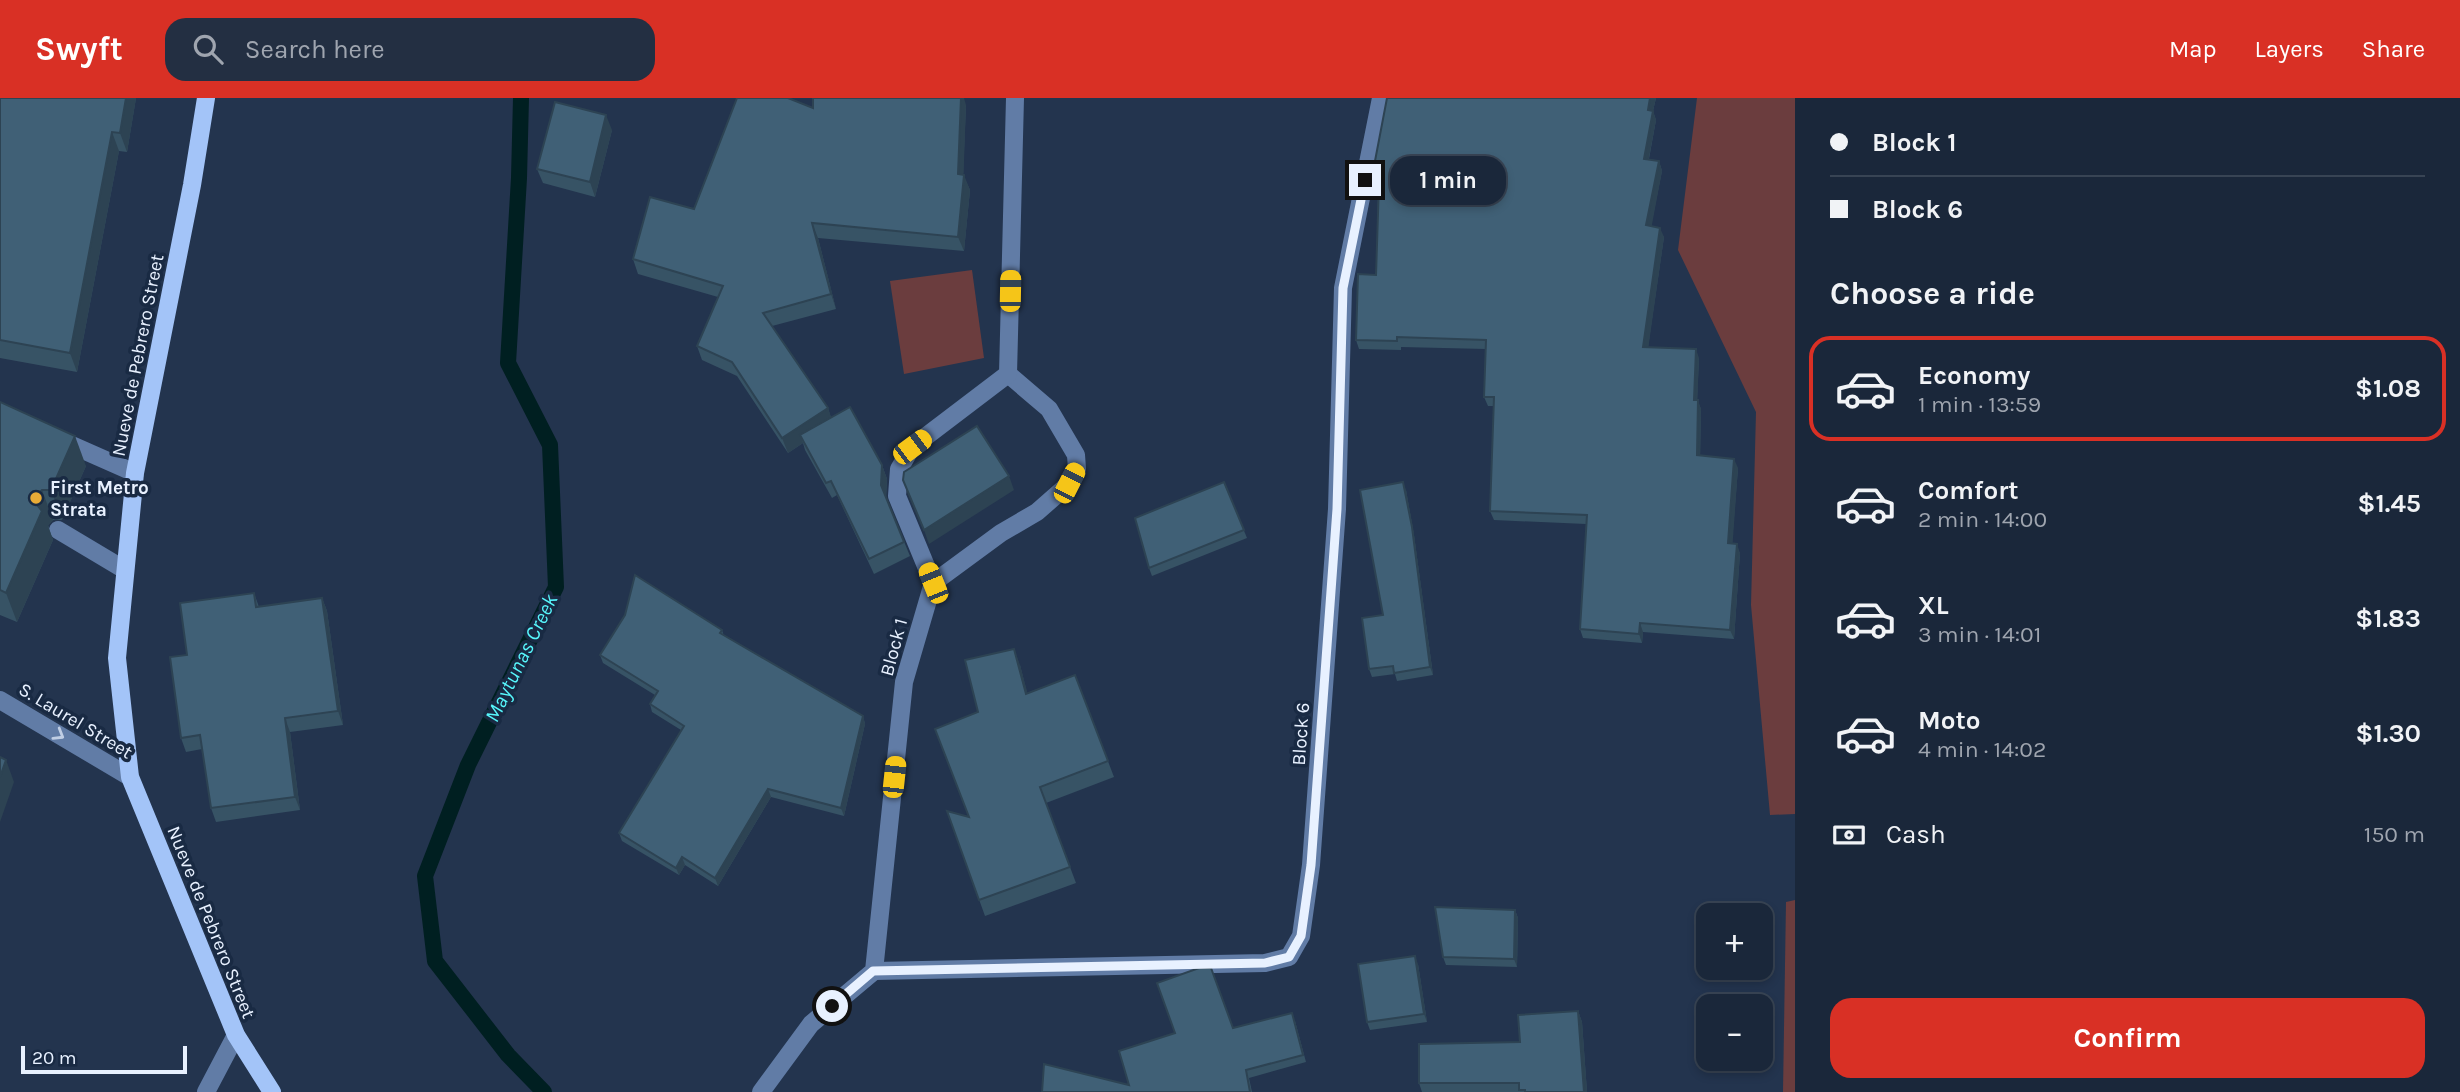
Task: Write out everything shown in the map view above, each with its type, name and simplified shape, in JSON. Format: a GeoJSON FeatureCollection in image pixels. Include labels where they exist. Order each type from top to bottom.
{"type":"FeatureCollection","features":[{"type":"Feature","properties":{"kind":"main road","name":"Nueve de Pebrero Street"},"geometry":{"type":"LineString","coordinates":[[206,98],[192,185],[135,474],[117,658],[130,777],[236,1035],[272,1092]]}},
{"type":"Feature","properties":{"kind":"street"},"geometry":{"type":"LineString","coordinates":[[1008,374],[1015,98]]}},
{"type":"Feature","properties":{"kind":"street","name":"Block 6"},"geometry":{"type":"LineString","coordinates":[[873,971],[1265,963],[1289,957],[1301,936],[1311,865],[1337,509],[1343,288],[1381,98]]}},
{"type":"Feature","properties":{"kind":"street"},"geometry":{"type":"LineString","coordinates":[[1008,374],[1049,409],[1076,455],[1077,469],[1069,483],[1037,512],[1001,533],[933,583],[897,496],[899,469],[912,447],[1008,374]]}},
{"type":"Feature","properties":{"kind":"street"},"geometry":{"type":"LineString","coordinates":[[45,433],[135,474]]}},
{"type":"Feature","properties":{"kind":"street"},"geometry":{"type":"LineString","coordinates":[[58,530],[125,570]]}},
{"type":"Feature","properties":{"kind":"street","name":"Block 1"},"geometry":{"type":"LineString","coordinates":[[873,971],[904,682],[933,583]]}},
{"type":"Feature","properties":{"kind":"street","name":"S. Laurel Street"},"geometry":{"type":"LineString","coordinates":[[0,700],[130,777]]}},
{"type":"Feature","properties":{"kind":"street"},"geometry":{"type":"LineString","coordinates":[[761,1092],[811,1024],[873,971]]}},
{"type":"Feature","properties":{"kind":"street"},"geometry":{"type":"LineString","coordinates":[[206,1092],[236,1035]]}},
{"type":"Feature","properties":{"kind":"shaded area"},"geometry":{"type":"Polygon","coordinates":[[[1697,98],[1795,98],[1795,814],[1770,815],[1751,605],[1756,412],[1678,250],[1697,98]]]}},
{"type":"Feature","properties":{"kind":"shaded area"},"geometry":{"type":"Polygon","coordinates":[[[972,270],[984,358],[904,374],[890,281],[972,270]]]}},
{"type":"Feature","properties":{"kind":"shaded area"},"geometry":{"type":"Polygon","coordinates":[[[1795,900],[1795,1092],[1783,1092],[1786,902],[1795,900]]]}},
{"type":"Feature","properties":{"kind":"building"},"geometry":{"type":"Polygon","coordinates":[[[0,98],[126,98],[120,133],[112,132],[70,353],[0,340],[0,98]]]}},
{"type":"Feature","properties":{"kind":"building"},"geometry":{"type":"Polygon","coordinates":[[[737,98],[788,98],[813,108],[813,98],[961,98],[958,174],[964,175],[958,237],[812,223],[831,294],[763,313],[828,408],[782,438],[732,362],[697,346],[723,286],[633,259],[650,197],[694,209],[737,98]]]}},
{"type":"Feature","properties":{"kind":"building"},"geometry":{"type":"Polygon","coordinates":[[[1387,98],[1650,98],[1648,110],[1653,111],[1644,159],[1659,161],[1646,225],[1660,228],[1643,347],[1696,349],[1694,400],[1698,400],[1697,455],[1734,459],[1728,543],[1737,544],[1730,630],[1640,623],[1639,634],[1580,629],[1587,515],[1490,511],[1494,397],[1484,397],[1486,340],[1397,337],[1397,341],[1356,340],[1358,274],[1376,275],[1379,183],[1371,182],[1387,98]]]}},
{"type":"Feature","properties":{"kind":"building"},"geometry":{"type":"Polygon","coordinates":[[[555,102],[606,115],[590,182],[537,169],[555,102]]]}},
{"type":"Feature","properties":{"kind":"building"},"geometry":{"type":"Polygon","coordinates":[[[0,402],[75,436],[51,490],[42,490],[37,495],[37,505],[42,511],[6,593],[0,590],[0,402]]]}},
{"type":"Feature","properties":{"kind":"building"},"geometry":{"type":"Polygon","coordinates":[[[850,407],[882,465],[881,485],[904,542],[869,559],[831,481],[826,483],[800,435],[850,407]]]}},
{"type":"Feature","properties":{"kind":"building"},"geometry":{"type":"Polygon","coordinates":[[[977,426],[1009,476],[924,530],[903,480],[904,472],[977,426]]]}},
{"type":"Feature","properties":{"kind":"building"},"geometry":{"type":"Polygon","coordinates":[[[1224,482],[1244,530],[1149,568],[1135,518],[1224,482]]]}},
{"type":"Feature","properties":{"kind":"building"},"geometry":{"type":"Polygon","coordinates":[[[1403,482],[1412,527],[1430,667],[1394,673],[1393,666],[1369,669],[1362,618],[1383,615],[1360,490],[1403,482]]]}},
{"type":"Feature","properties":{"kind":"building"},"geometry":{"type":"Polygon","coordinates":[[[635,575],[722,630],[720,633],[863,716],[841,808],[768,789],[715,878],[682,857],[676,868],[619,833],[684,726],[650,704],[658,691],[600,655],[625,615],[635,575]]]}},
{"type":"Feature","properties":{"kind":"building"},"geometry":{"type":"Polygon","coordinates":[[[254,593],[256,607],[322,598],[338,711],[285,718],[295,797],[211,808],[200,735],[181,738],[170,657],[187,655],[180,603],[254,593]]]}},
{"type":"Feature","properties":{"kind":"building"},"geometry":{"type":"Polygon","coordinates":[[[1014,649],[1026,694],[1075,675],[1108,761],[1040,787],[1070,867],[979,900],[947,811],[969,817],[935,729],[978,712],[965,660],[1014,649]]]}},
{"type":"Feature","properties":{"kind":"building"},"geometry":{"type":"Polygon","coordinates":[[[0,757],[6,760],[0,777],[0,757]]]}},
{"type":"Feature","properties":{"kind":"building"},"geometry":{"type":"Polygon","coordinates":[[[1435,907],[1515,910],[1514,959],[1443,957],[1435,907]]]}},
{"type":"Feature","properties":{"kind":"building"},"geometry":{"type":"Polygon","coordinates":[[[1415,956],[1424,1014],[1367,1022],[1358,964],[1415,956]]]}},
{"type":"Feature","properties":{"kind":"building"},"geometry":{"type":"Polygon","coordinates":[[[1199,968],[1211,968],[1233,1028],[1292,1013],[1303,1055],[1246,1070],[1250,1092],[1042,1092],[1044,1064],[1129,1085],[1119,1051],[1175,1033],[1157,983],[1199,968]]]}},
{"type":"Feature","properties":{"kind":"building"},"geometry":{"type":"Polygon","coordinates":[[[1578,1011],[1584,1092],[1525,1092],[1519,1090],[1519,1083],[1419,1083],[1419,1044],[1520,1042],[1518,1015],[1578,1011]]]}},
{"type":"Feature","properties":{"kind":"waterway","name":"Maytunas Creek"},"geometry":{"type":"LineString","coordinates":[[521,98],[508,363],[550,445],[556,587],[468,765],[425,876],[435,961],[508,1055],[544,1092]]}},
{"type":"Feature","properties":{"kind":"place","name":"First Metro Strata"},"geometry":{"type":"Point","coordinates":[36,498]}},
{"type":"Feature","properties":{"kind":"route"},"geometry":{"type":"LineString","coordinates":[[832,1006],[873,971],[1265,963],[1289,957],[1301,936],[1311,865],[1337,509],[1343,288],[1365,180]]}}]}
